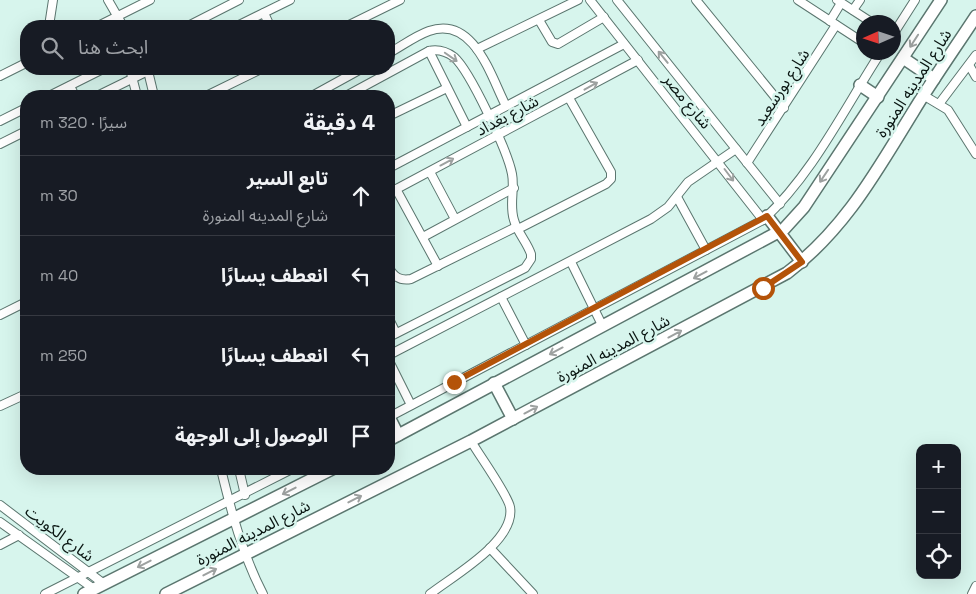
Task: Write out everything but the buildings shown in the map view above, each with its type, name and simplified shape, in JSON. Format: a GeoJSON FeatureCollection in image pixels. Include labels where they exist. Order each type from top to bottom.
{"type":"FeatureCollection","features":[{"type":"Feature","properties":{"kind":"main road","name":"شارع المدينه المنورة"},"geometry":{"type":"LineString","coordinates":[[395,436],[779,232],[804,207],[941,0]]}},
{"type":"Feature","properties":{"kind":"main road","name":"شارع المدينه المنورة"},"geometry":{"type":"LineString","coordinates":[[166,594],[513,420],[763,288],[802,262],[834,231],[858,200],[923,95],[976,16]]}},
{"type":"Feature","properties":{"kind":"main road"},"geometry":{"type":"LineString","coordinates":[[903,58],[934,79]]}},
{"type":"Feature","properties":{"kind":"main road"},"geometry":{"type":"LineString","coordinates":[[860,85],[878,97]]}},
{"type":"Feature","properties":{"kind":"main road"},"geometry":{"type":"LineString","coordinates":[[765,218],[779,232],[802,262]]}},
{"type":"Feature","properties":{"kind":"main road"},"geometry":{"type":"LineString","coordinates":[[494,383],[513,420]]}},
{"type":"Feature","properties":{"kind":"main road","name":"شارع المدينه المنورة"},"geometry":{"type":"LineString","coordinates":[[94,589],[320,475]]}},
{"type":"Feature","properties":{"kind":"street"},"geometry":{"type":"LineString","coordinates":[[50,20],[53,0]]}},
{"type":"Feature","properties":{"kind":"street"},"geometry":{"type":"LineString","coordinates":[[108,0],[120,20]]}},
{"type":"Feature","properties":{"kind":"street"},"geometry":{"type":"LineString","coordinates":[[110,20],[150,0]]}},
{"type":"Feature","properties":{"kind":"street"},"geometry":{"type":"LineString","coordinates":[[200,20],[239,0]]}},
{"type":"Feature","properties":{"kind":"street"},"geometry":{"type":"LineString","coordinates":[[249,20],[290,0]]}},
{"type":"Feature","properties":{"kind":"street"},"geometry":{"type":"LineString","coordinates":[[358,20],[391,2],[400,0]]}},
{"type":"Feature","properties":{"kind":"street"},"geometry":{"type":"LineString","coordinates":[[478,49],[578,0]]}},
{"type":"Feature","properties":{"kind":"street","name":"شارع مصر"},"geometry":{"type":"LineString","coordinates":[[590,0],[765,218]]}},
{"type":"Feature","properties":{"kind":"street","name":"شارع مصر"},"geometry":{"type":"LineString","coordinates":[[618,0],[780,204]]}},
{"type":"Feature","properties":{"kind":"street"},"geometry":{"type":"LineString","coordinates":[[696,0],[784,108]]}},
{"type":"Feature","properties":{"kind":"street"},"geometry":{"type":"LineString","coordinates":[[798,0],[856,38]]}},
{"type":"Feature","properties":{"kind":"street"},"geometry":{"type":"LineString","coordinates":[[853,10],[860,0]]}},
{"type":"Feature","properties":{"kind":"street"},"geometry":{"type":"LineString","coordinates":[[901,22],[915,0]]}},
{"type":"Feature","properties":{"kind":"street"},"geometry":{"type":"LineString","coordinates":[[839,2],[860,15]]}},
{"type":"Feature","properties":{"kind":"street","name":"شارع بورسعيد"},"geometry":{"type":"LineString","coordinates":[[747,163],[784,108],[833,23],[839,2]]}},
{"type":"Feature","properties":{"kind":"street"},"geometry":{"type":"LineString","coordinates":[[264,13],[267,20]]}},
{"type":"Feature","properties":{"kind":"street"},"geometry":{"type":"LineString","coordinates":[[539,20],[552,42],[558,44],[604,17]]}},
{"type":"Feature","properties":{"kind":"street"},"geometry":{"type":"LineString","coordinates":[[395,50],[422,34],[439,29],[458,32],[466,36],[478,49],[506,106]]}},
{"type":"Feature","properties":{"kind":"street","name":"شارع بغداد"},"geometry":{"type":"LineString","coordinates":[[395,165],[624,44]]}},
{"type":"Feature","properties":{"kind":"street"},"geometry":{"type":"LineString","coordinates":[[429,51],[467,127]]}},
{"type":"Feature","properties":{"kind":"street"},"geometry":{"type":"LineString","coordinates":[[395,69],[429,51],[444,52],[460,64],[489,115],[510,164],[514,188],[512,213],[517,228],[531,254],[531,259],[525,268],[395,333]]}},
{"type":"Feature","properties":{"kind":"street"},"geometry":{"type":"LineString","coordinates":[[939,104],[976,55]]}},
{"type":"Feature","properties":{"kind":"street","name":"شارع بغداد"},"geometry":{"type":"LineString","coordinates":[[395,191],[638,60]]}},
{"type":"Feature","properties":{"kind":"street"},"geometry":{"type":"LineString","coordinates":[[395,414],[765,218],[780,204],[799,181],[876,60]]}},
{"type":"Feature","properties":{"kind":"street"},"geometry":{"type":"LineString","coordinates":[[969,65],[976,77]]}},
{"type":"Feature","properties":{"kind":"street"},"geometry":{"type":"LineString","coordinates":[[0,76],[20,66]]}},
{"type":"Feature","properties":{"kind":"street"},"geometry":{"type":"LineString","coordinates":[[62,90],[91,75]]}},
{"type":"Feature","properties":{"kind":"street"},"geometry":{"type":"LineString","coordinates":[[132,75],[136,90]]}},
{"type":"Feature","properties":{"kind":"street"},"geometry":{"type":"LineString","coordinates":[[109,90],[139,75]]}},
{"type":"Feature","properties":{"kind":"street"},"geometry":{"type":"LineString","coordinates":[[151,75],[153,90]]}},
{"type":"Feature","properties":{"kind":"street"},"geometry":{"type":"LineString","coordinates":[[218,90],[249,75]]}},
{"type":"Feature","properties":{"kind":"street"},"geometry":{"type":"LineString","coordinates":[[323,90],[350,75]]}},
{"type":"Feature","properties":{"kind":"street"},"geometry":{"type":"LineString","coordinates":[[357,90],[385,75]]}},
{"type":"Feature","properties":{"kind":"street"},"geometry":{"type":"LineString","coordinates":[[70,86],[72,90]]}},
{"type":"Feature","properties":{"kind":"street"},"geometry":{"type":"LineString","coordinates":[[395,113],[447,88]]}},
{"type":"Feature","properties":{"kind":"street"},"geometry":{"type":"LineString","coordinates":[[923,95],[939,104],[955,118],[976,154]]}},
{"type":"Feature","properties":{"kind":"street"},"geometry":{"type":"LineString","coordinates":[[395,277],[405,280],[438,266],[606,184],[611,179],[611,172],[569,98]]}},
{"type":"Feature","properties":{"kind":"street"},"geometry":{"type":"LineString","coordinates":[[0,121],[20,111]]}},
{"type":"Feature","properties":{"kind":"street"},"geometry":{"type":"LineString","coordinates":[[0,144],[20,134]]}},
{"type":"Feature","properties":{"kind":"street"},"geometry":{"type":"LineString","coordinates":[[395,352],[651,219],[678,197],[688,182],[736,149]]}},
{"type":"Feature","properties":{"kind":"street"},"geometry":{"type":"LineString","coordinates":[[430,172],[455,219]]}},
{"type":"Feature","properties":{"kind":"street"},"geometry":{"type":"LineString","coordinates":[[422,237],[514,188]]}},
{"type":"Feature","properties":{"kind":"street"},"geometry":{"type":"LineString","coordinates":[[395,195],[438,266]]}},
{"type":"Feature","properties":{"kind":"street"},"geometry":{"type":"LineString","coordinates":[[678,197],[706,250]]}},
{"type":"Feature","properties":{"kind":"street"},"geometry":{"type":"LineString","coordinates":[[571,262],[603,326]]}},
{"type":"Feature","properties":{"kind":"street"},"geometry":{"type":"LineString","coordinates":[[501,297],[526,344]]}},
{"type":"Feature","properties":{"kind":"street"},"geometry":{"type":"LineString","coordinates":[[0,315],[20,305]]}},
{"type":"Feature","properties":{"kind":"street"},"geometry":{"type":"LineString","coordinates":[[395,373],[411,405]]}},
{"type":"Feature","properties":{"kind":"street"},"geometry":{"type":"LineString","coordinates":[[0,406],[20,397]]}},
{"type":"Feature","properties":{"kind":"street"},"geometry":{"type":"LineString","coordinates":[[430,594],[490,548],[509,525],[510,505],[471,441]]}},
{"type":"Feature","properties":{"kind":"street"},"geometry":{"type":"LineString","coordinates":[[222,475],[234,519],[263,594]]}},
{"type":"Feature","properties":{"kind":"street"},"geometry":{"type":"LineString","coordinates":[[240,475],[245,495]]}},
{"type":"Feature","properties":{"kind":"street"},"geometry":{"type":"LineString","coordinates":[[45,594],[245,495],[281,475]]}},
{"type":"Feature","properties":{"kind":"street","name":"شارع الكويت"},"geometry":{"type":"LineString","coordinates":[[0,505],[88,572],[94,589]]}},
{"type":"Feature","properties":{"kind":"street","name":"شارع الكويت"},"geometry":{"type":"LineString","coordinates":[[0,522],[94,589]]}},
{"type":"Feature","properties":{"kind":"street"},"geometry":{"type":"LineString","coordinates":[[0,545],[19,535]]}},
{"type":"Feature","properties":{"kind":"street"},"geometry":{"type":"LineString","coordinates":[[490,548],[533,594]]}},
{"type":"Feature","properties":{"kind":"street"},"geometry":{"type":"LineString","coordinates":[[972,594],[976,586]]}},
{"type":"Feature","properties":{"kind":"route"},"geometry":{"type":"LineString","coordinates":[[454,382],[763,220],[767,216],[802,262],[763,288]]}}]}
